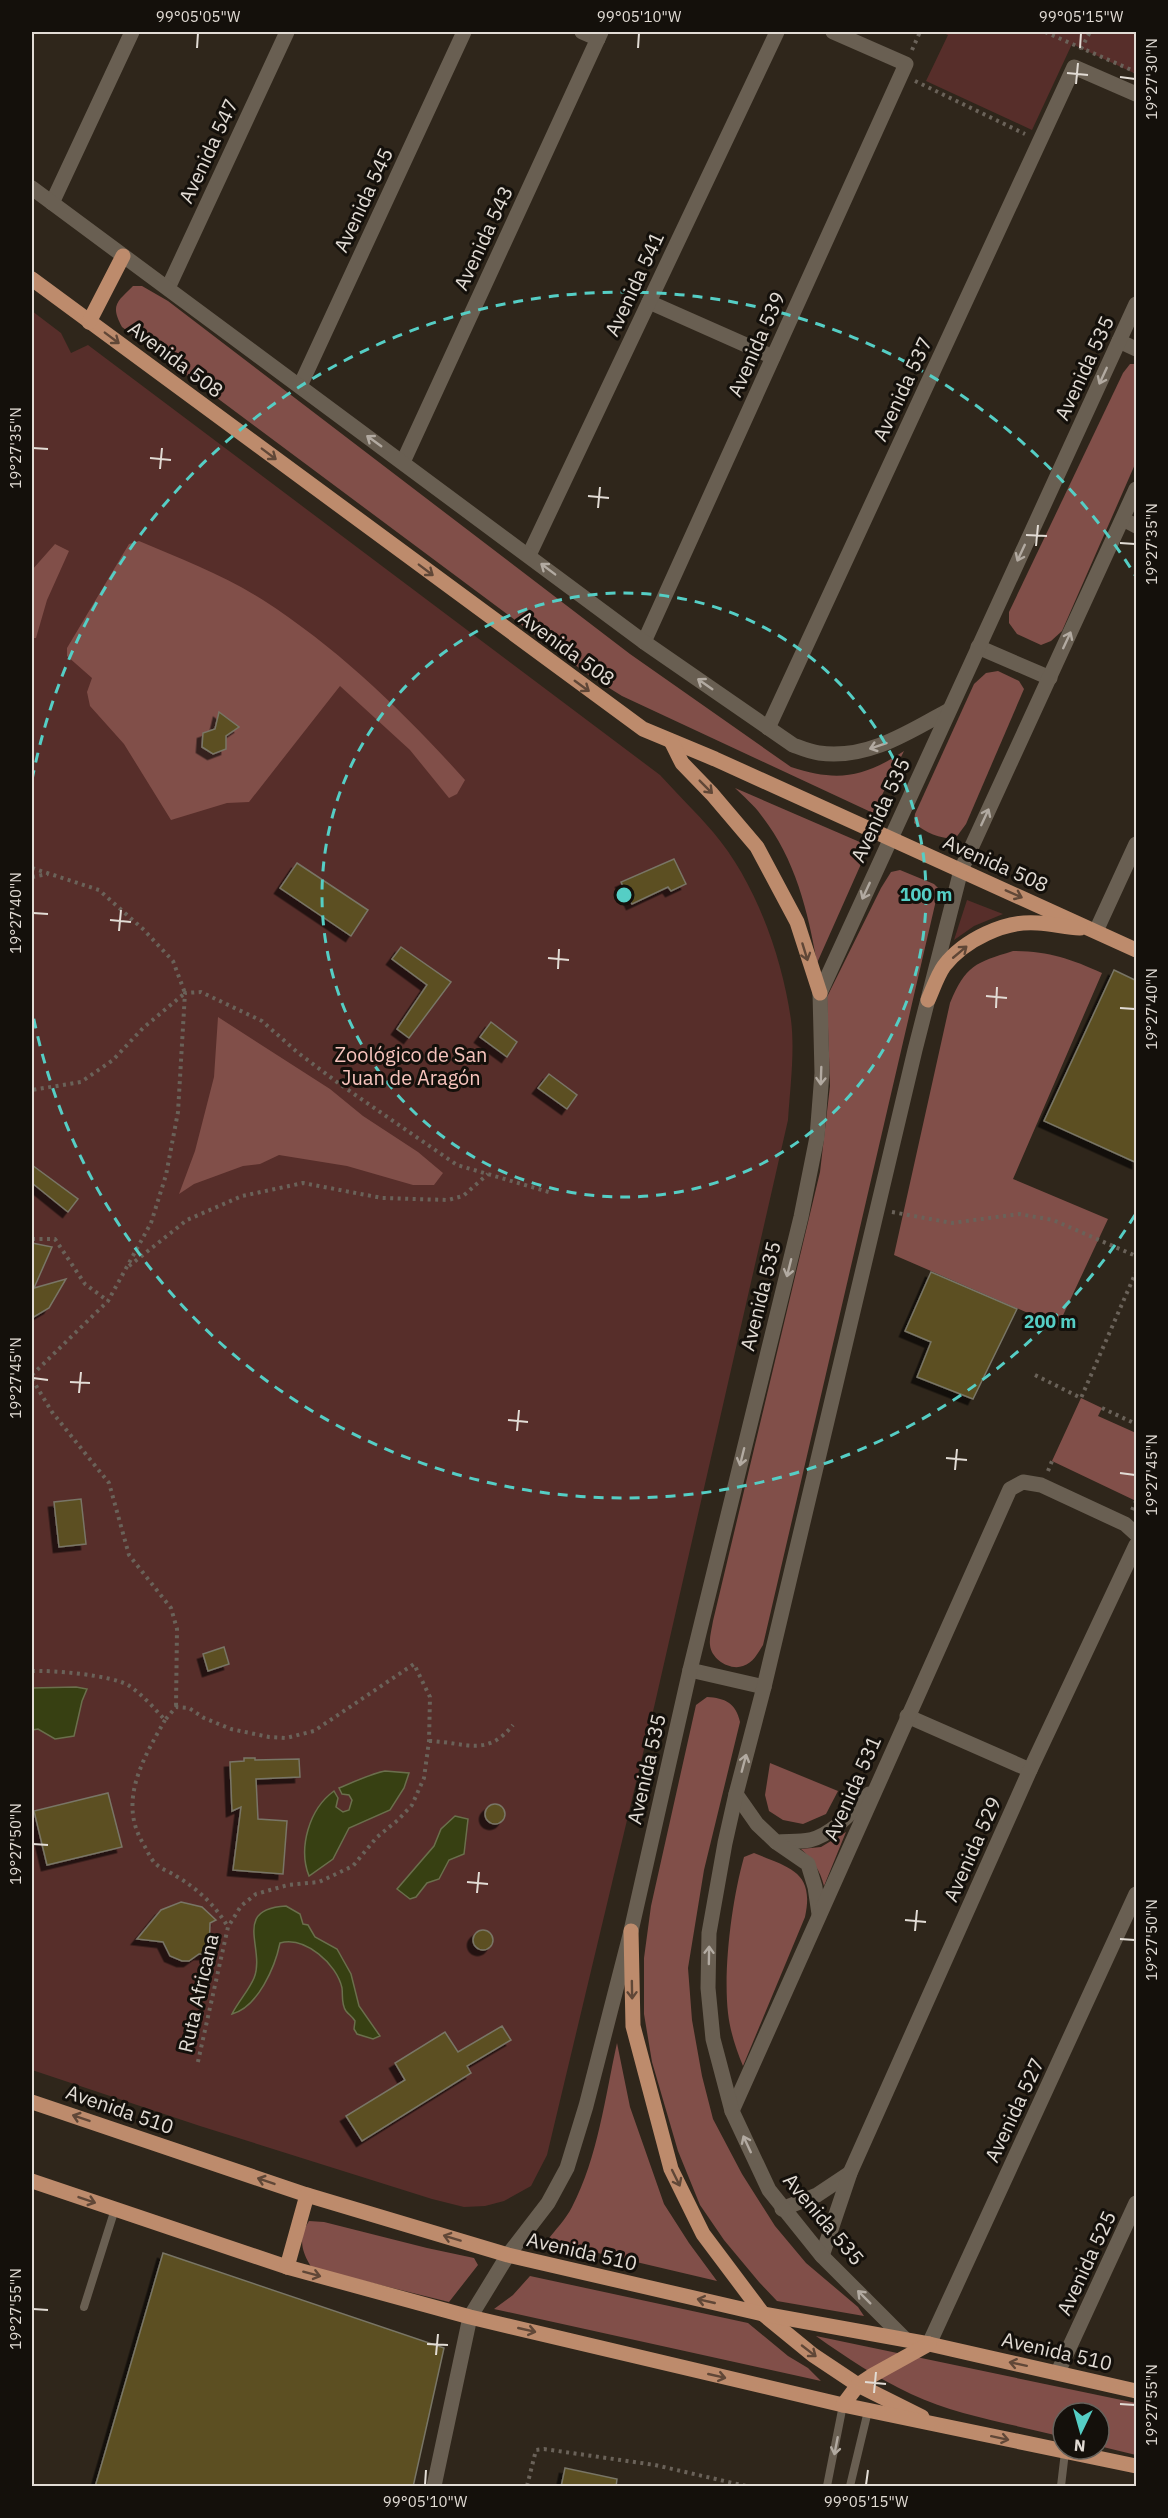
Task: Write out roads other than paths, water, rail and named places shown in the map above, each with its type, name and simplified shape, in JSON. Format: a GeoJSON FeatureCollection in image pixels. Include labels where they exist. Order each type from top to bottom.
{"type":"FeatureCollection","features":[{"type":"Feature","properties":{"kind":"main road"},"geometry":{"type":"LineString","coordinates":[[89,321],[123,256]]}},
{"type":"Feature","properties":{"kind":"main road","name":"Avenida 508"},"geometry":{"type":"LineString","coordinates":[[32,279],[589,692],[643,729],[1137,950]]}},
{"type":"Feature","properties":{"kind":"main road"},"geometry":{"type":"LineString","coordinates":[[671,741],[682,763],[757,847],[797,922],[806,957],[820,993]]}},
{"type":"Feature","properties":{"kind":"main road"},"geometry":{"type":"LineString","coordinates":[[928,1000],[944,967],[961,950],[986,934],[1036,922],[1096,931]]}},
{"type":"Feature","properties":{"kind":"main road"},"geometry":{"type":"LineString","coordinates":[[631,1931],[633,2026],[671,2169],[703,2234],[763,2314],[813,2355],[858,2385],[942,2427]]}},
{"type":"Feature","properties":{"kind":"main road","name":"Avenida 510"},"geometry":{"type":"LineString","coordinates":[[32,2102],[307,2195],[508,2255],[763,2314],[905,2339],[1137,2391]]}},
{"type":"Feature","properties":{"kind":"main road"},"geometry":{"type":"LineString","coordinates":[[32,2181],[287,2267],[470,2317],[843,2406],[1051,2449]]}},
{"type":"Feature","properties":{"kind":"main road"},"geometry":{"type":"LineString","coordinates":[[287,2267],[307,2195]]}},
{"type":"Feature","properties":{"kind":"main road"},"geometry":{"type":"LineString","coordinates":[[843,2406],[858,2385],[890,2364],[929,2344]]}},
{"type":"Feature","properties":{"kind":"main road"},"geometry":{"type":"LineString","coordinates":[[1111,2461],[1137,2466]]}},
{"type":"Feature","properties":{"kind":"street"},"geometry":{"type":"LineString","coordinates":[[52,203],[132,32]]}},
{"type":"Feature","properties":{"kind":"street","name":"Avenida 547"},"geometry":{"type":"LineString","coordinates":[[168,288],[287,32]]}},
{"type":"Feature","properties":{"kind":"street","name":"Avenida 545"},"geometry":{"type":"LineString","coordinates":[[300,386],[464,32]]}},
{"type":"Feature","properties":{"kind":"street"},"geometry":{"type":"LineString","coordinates":[[582,32],[600,35]]}},
{"type":"Feature","properties":{"kind":"street","name":"Avenida 541"},"geometry":{"type":"LineString","coordinates":[[529,555],[777,32]]}},
{"type":"Feature","properties":{"kind":"street","name":"Avenida 539"},"geometry":{"type":"LineString","coordinates":[[644,642],[903,69],[833,32]]}},
{"type":"Feature","properties":{"kind":"street","name":"Avenida 543"},"geometry":{"type":"LineString","coordinates":[[403,462],[600,35]]}},
{"type":"Feature","properties":{"kind":"street","name":"Avenida 537"},"geometry":{"type":"LineString","coordinates":[[768,728],[1074,67],[1137,94]]}},
{"type":"Feature","properties":{"kind":"street"},"geometry":{"type":"LineString","coordinates":[[32,188],[644,642],[793,745],[818,753],[842,754],[878,747],[949,710]]}},
{"type":"Feature","properties":{"kind":"street"},"geometry":{"type":"LineString","coordinates":[[649,302],[773,357]]}},
{"type":"Feature","properties":{"kind":"street","name":"Avenida 535"},"geometry":{"type":"LineString","coordinates":[[434,2487],[470,2317],[508,2255],[548,2203],[567,2168],[586,2106],[631,1931],[690,1670],[801,1217],[817,1137],[822,1073],[820,993],[1137,304]]}},
{"type":"Feature","properties":{"kind":"street"},"geometry":{"type":"LineString","coordinates":[[1119,341],[1137,349]]}},
{"type":"Feature","properties":{"kind":"street","name":"Avenida 535"},"geometry":{"type":"LineString","coordinates":[[905,2339],[822,2256],[769,2190],[732,2111],[713,2039],[708,1977],[709,1933],[736,1794],[764,1687],[961,870],[1050,678],[1130,523],[1137,489]]}},
{"type":"Feature","properties":{"kind":"street"},"geometry":{"type":"LineString","coordinates":[[978,646],[1050,678]]}},
{"type":"Feature","properties":{"kind":"street"},"geometry":{"type":"LineString","coordinates":[[1096,931],[1137,844]]}},
{"type":"Feature","properties":{"kind":"street","name":"Avenida 531"},"geometry":{"type":"LineString","coordinates":[[732,2111],[1010,1489],[1015,1484],[1023,1482],[1041,1485],[1125,1524],[1137,1534]]}},
{"type":"Feature","properties":{"kind":"street","name":"Avenida 529"},"geometry":{"type":"LineString","coordinates":[[822,2256],[850,2173],[1030,1770],[1137,1545]]}},
{"type":"Feature","properties":{"kind":"street"},"geometry":{"type":"LineString","coordinates":[[690,1670],[764,1687]]}},
{"type":"Feature","properties":{"kind":"street"},"geometry":{"type":"LineString","coordinates":[[907,1716],[1030,1770]]}},
{"type":"Feature","properties":{"kind":"street"},"geometry":{"type":"LineString","coordinates":[[776,1842],[810,1840],[827,1832],[842,1821],[875,1788]]}},
{"type":"Feature","properties":{"kind":"street"},"geometry":{"type":"LineString","coordinates":[[736,1794],[757,1824],[776,1842],[808,1864],[815,1887],[819,1915]]}},
{"type":"Feature","properties":{"kind":"street","name":"Avenida 527"},"geometry":{"type":"LineString","coordinates":[[929,2344],[1137,1894]]}},
{"type":"Feature","properties":{"kind":"street"},"geometry":{"type":"LineString","coordinates":[[782,2209],[817,2195],[850,2173]]}},
{"type":"Feature","properties":{"kind":"street","name":"Avenida 525"},"geometry":{"type":"LineString","coordinates":[[1058,2372],[1137,2203]]}},
{"type":"Feature","properties":{"kind":"lane"},"geometry":{"type":"LineString","coordinates":[[84,2307],[115,2209]]}},
{"type":"Feature","properties":{"kind":"lane"},"geometry":{"type":"LineString","coordinates":[[827,2487],[843,2406]]}},
{"type":"Feature","properties":{"kind":"lane"},"geometry":{"type":"LineString","coordinates":[[850,2487],[868,2411]]}},
{"type":"Feature","properties":{"kind":"lane"},"geometry":{"type":"LineString","coordinates":[[1060,2487],[1064,2461]]}},
{"type":"Feature","properties":{"kind":"park label","name":"Zoológico de San Juan de Aragón"},"geometry":{"type":"Point","coordinates":[411,1066]}}]}
